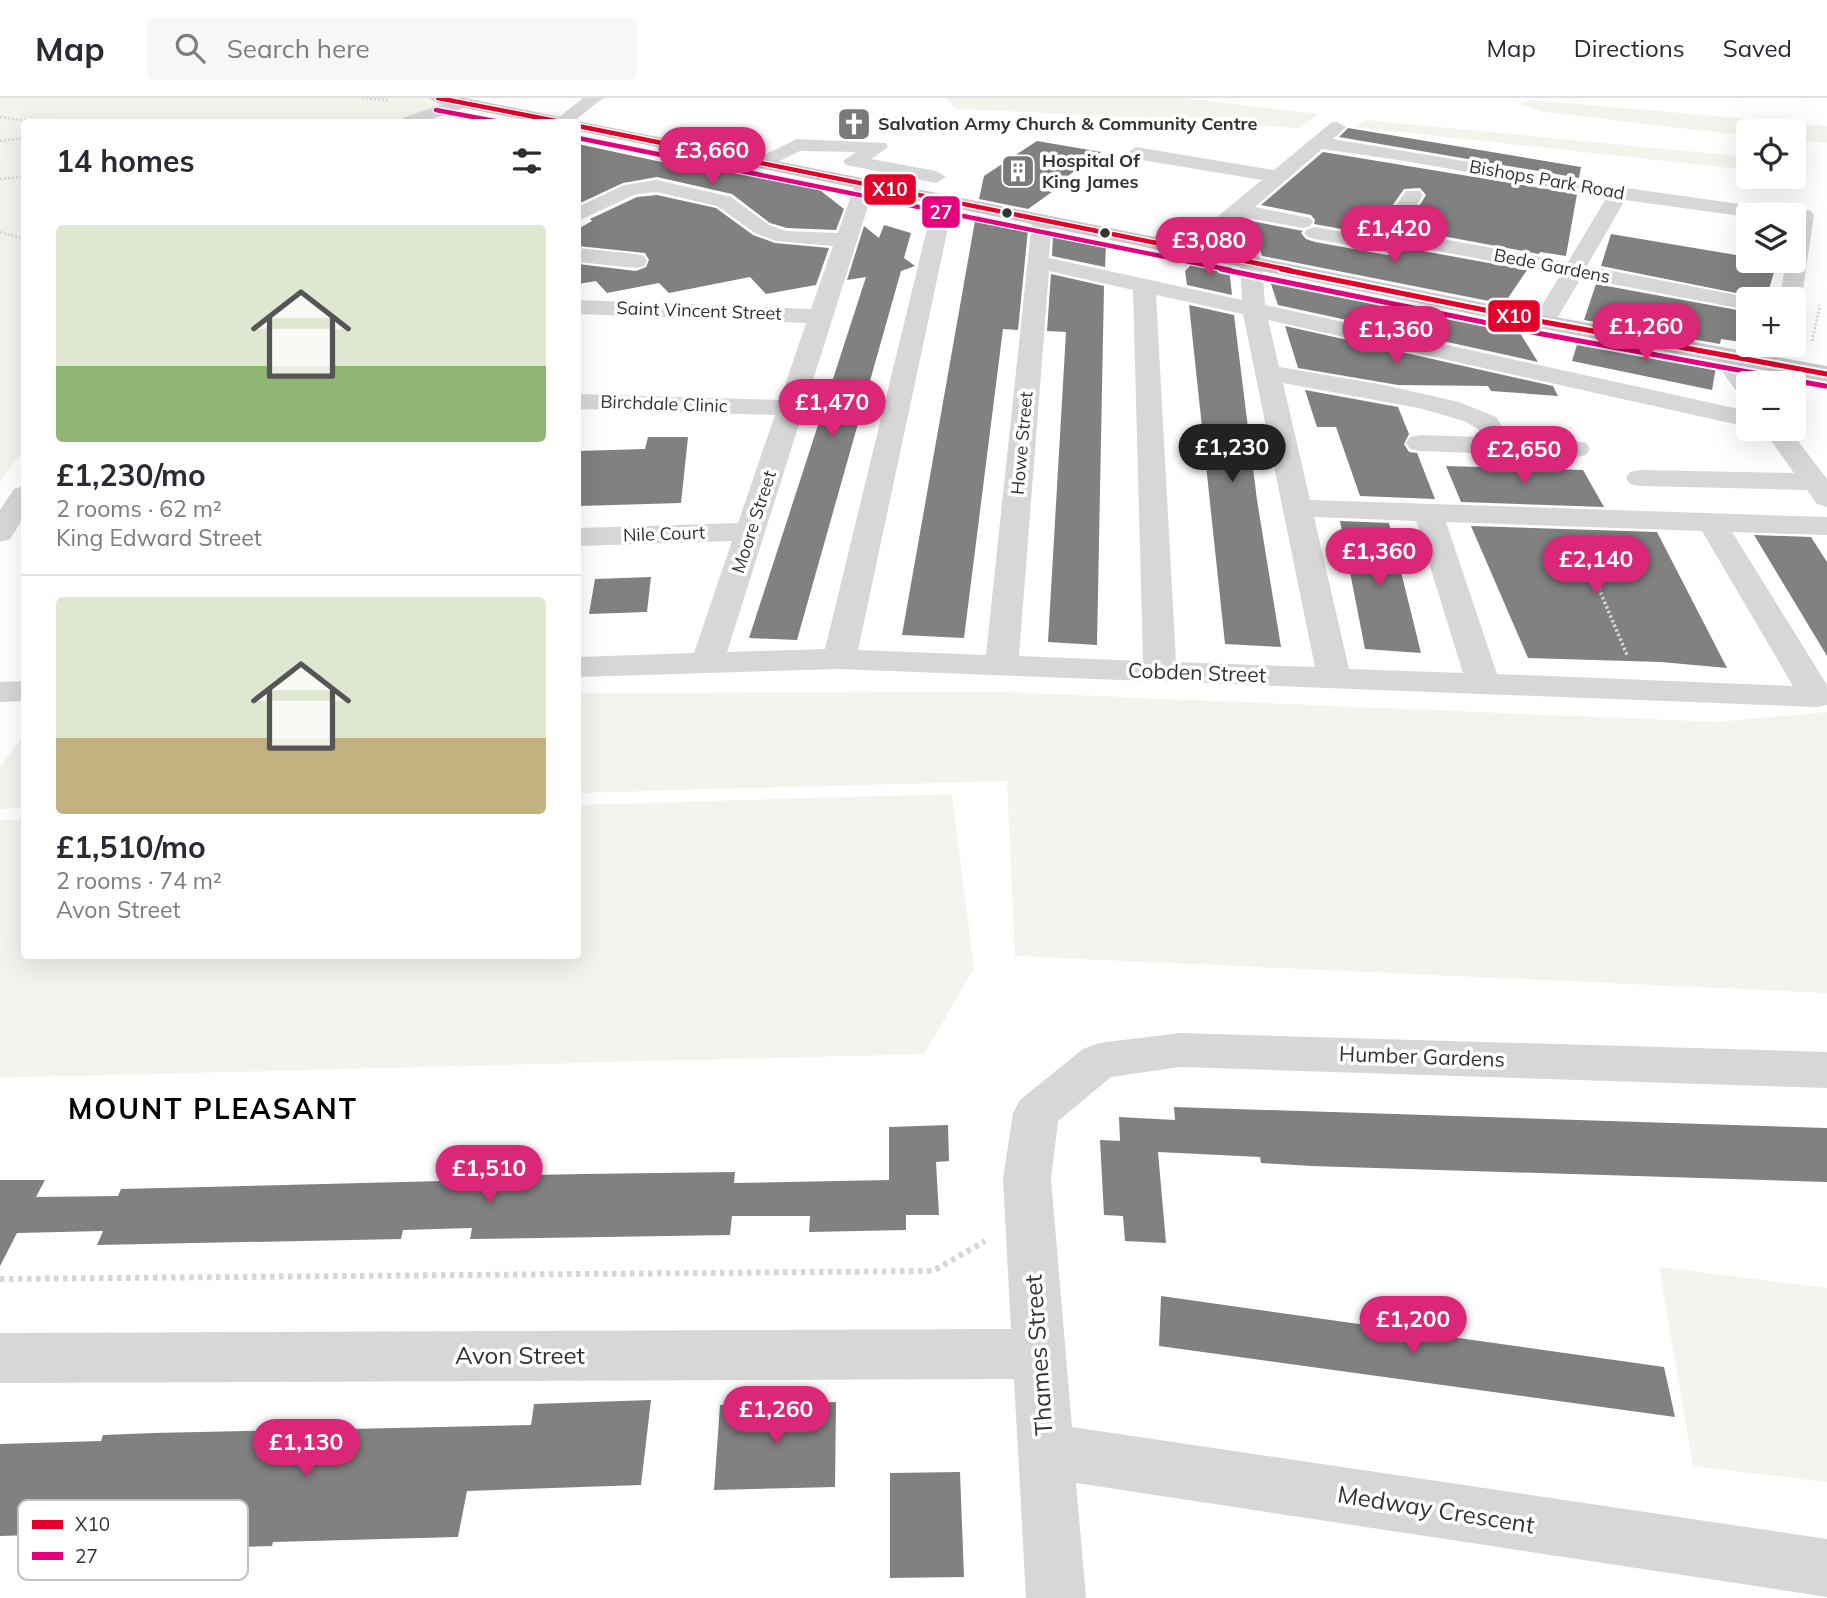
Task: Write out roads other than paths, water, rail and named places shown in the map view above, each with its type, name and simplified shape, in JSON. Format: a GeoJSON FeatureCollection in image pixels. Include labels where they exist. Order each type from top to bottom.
{"type":"FeatureCollection","features":[{"type":"Feature","properties":{"kind":"main road"},"geometry":{"type":"LineString","coordinates":[[438,98],[545,119]]}},
{"type":"Feature","properties":{"kind":"main road"},"geometry":{"type":"LineString","coordinates":[[581,127],[865,184],[940,188],[1042,220],[1544,322],[1827,374]]}},
{"type":"Feature","properties":{"kind":"street"},"geometry":{"type":"LineString","coordinates":[[565,119],[594,98]]}},
{"type":"Feature","properties":{"kind":"street"},"geometry":{"type":"LineString","coordinates":[[417,119],[461,103]]}},
{"type":"Feature","properties":{"kind":"street"},"geometry":{"type":"LineString","coordinates":[[1191,250],[1345,120]]}},
{"type":"Feature","properties":{"kind":"street","name":"Bishops Park Road"},"geometry":{"type":"LineString","coordinates":[[1319,143],[1405,155],[1619,193],[1736,210]]}},
{"type":"Feature","properties":{"kind":"street"},"geometry":{"type":"LineString","coordinates":[[763,163],[797,145],[879,147],[853,161],[940,188],[839,659]]}},
{"type":"Feature","properties":{"kind":"street"},"geometry":{"type":"LineString","coordinates":[[1136,153],[1278,177]]}},
{"type":"Feature","properties":{"kind":"street","name":"Moore Street"},"geometry":{"type":"LineString","coordinates":[[708,661],[865,184]]}},
{"type":"Feature","properties":{"kind":"street"},"geometry":{"type":"LineString","coordinates":[[581,214],[631,189],[657,186],[724,201],[762,229],[783,237],[847,240]]}},
{"type":"Feature","properties":{"kind":"street"},"geometry":{"type":"LineString","coordinates":[[1544,322],[1619,193]]}},
{"type":"Feature","properties":{"kind":"street"},"geometry":{"type":"LineString","coordinates":[[1392,242],[1413,206]]}},
{"type":"Feature","properties":{"kind":"street","name":"Bede Gardens"},"geometry":{"type":"LineString","coordinates":[[1239,210],[1309,227],[1574,270],[1736,301]]}},
{"type":"Feature","properties":{"kind":"street"},"geometry":{"type":"LineString","coordinates":[[1793,287],[1807,215]]}},
{"type":"Feature","properties":{"kind":"street","name":"Howe Street"},"geometry":{"type":"LineString","coordinates":[[1002,666],[1042,220]]}},
{"type":"Feature","properties":{"kind":"street"},"geometry":{"type":"LineString","coordinates":[[581,256],[636,261]]}},
{"type":"Feature","properties":{"kind":"street"},"geometry":{"type":"LineString","coordinates":[[1251,261],[1254,310],[1334,678]]}},
{"type":"Feature","properties":{"kind":"street"},"geometry":{"type":"LineString","coordinates":[[1039,262],[1736,416]]}},
{"type":"Feature","properties":{"kind":"street"},"geometry":{"type":"LineString","coordinates":[[1144,286],[1160,672]]}},
{"type":"Feature","properties":{"kind":"street","name":"Saint Vincent Street"},"geometry":{"type":"LineString","coordinates":[[581,307],[820,316]]}},
{"type":"Feature","properties":{"kind":"street"},"geometry":{"type":"LineString","coordinates":[[1724,357],[1736,374]]}},
{"type":"Feature","properties":{"kind":"street"},"geometry":{"type":"LineString","coordinates":[[1268,373],[1334,384],[1467,413],[1487,423],[1499,447]]}},
{"type":"Feature","properties":{"kind":"street","name":"Birchdale Clinic"},"geometry":{"type":"LineString","coordinates":[[581,401],[791,408]]}},
{"type":"Feature","properties":{"kind":"street"},"geometry":{"type":"LineString","coordinates":[[1785,441],[1798,459],[1823,480]]}},
{"type":"Feature","properties":{"kind":"street"},"geometry":{"type":"LineString","coordinates":[[1420,443],[1576,449]]}},
{"type":"Feature","properties":{"kind":"street"},"geometry":{"type":"LineString","coordinates":[[1640,478],[1823,480]]}},
{"type":"Feature","properties":{"kind":"street"},"geometry":{"type":"LineString","coordinates":[[0,533],[21,503]]}},
{"type":"Feature","properties":{"kind":"street"},"geometry":{"type":"LineString","coordinates":[[1295,508],[1827,526]]}},
{"type":"Feature","properties":{"kind":"street"},"geometry":{"type":"LineString","coordinates":[[1428,512],[1483,684]]}},
{"type":"Feature","properties":{"kind":"street","name":"Cobden Street"},"geometry":{"type":"LineString","coordinates":[[581,667],[839,659],[1817,697],[1713,523]]}},
{"type":"Feature","properties":{"kind":"street","name":"Nile Court"},"geometry":{"type":"LineString","coordinates":[[581,537],[751,531]]}},
{"type":"Feature","properties":{"kind":"street"},"geometry":{"type":"LineString","coordinates":[[0,692],[21,691]]}},
{"type":"Feature","properties":{"kind":"street","name":"Humber Gardens"},"geometry":{"type":"LineString","coordinates":[[1036,1114],[1099,1060],[1180,1050],[1827,1070]]}},
{"type":"Feature","properties":{"kind":"street","name":"Thames Street"},"geometry":{"type":"LineString","coordinates":[[1036,1114],[1027,1179],[1056,1598]]}},
{"type":"Feature","properties":{"kind":"street","name":"Avon Street"},"geometry":{"type":"LineString","coordinates":[[0,1358],[1039,1354]]}},
{"type":"Feature","properties":{"kind":"street","name":"Medway Crescent"},"geometry":{"type":"LineString","coordinates":[[1046,1451],[1827,1569]]}},
{"type":"Feature","properties":{"kind":"place","name":"Salvation Army Church & Community Centre"},"geometry":{"type":"Point","coordinates":[854,124]}},
{"type":"Feature","properties":{"kind":"place","name":"Hospital Of King James"},"geometry":{"type":"Point","coordinates":[1018,171]}},
{"type":"Feature","properties":{"kind":"district","name":"MOUNT PLEASANT"},"geometry":{"type":"Point","coordinates":[213,1109]}}]}
